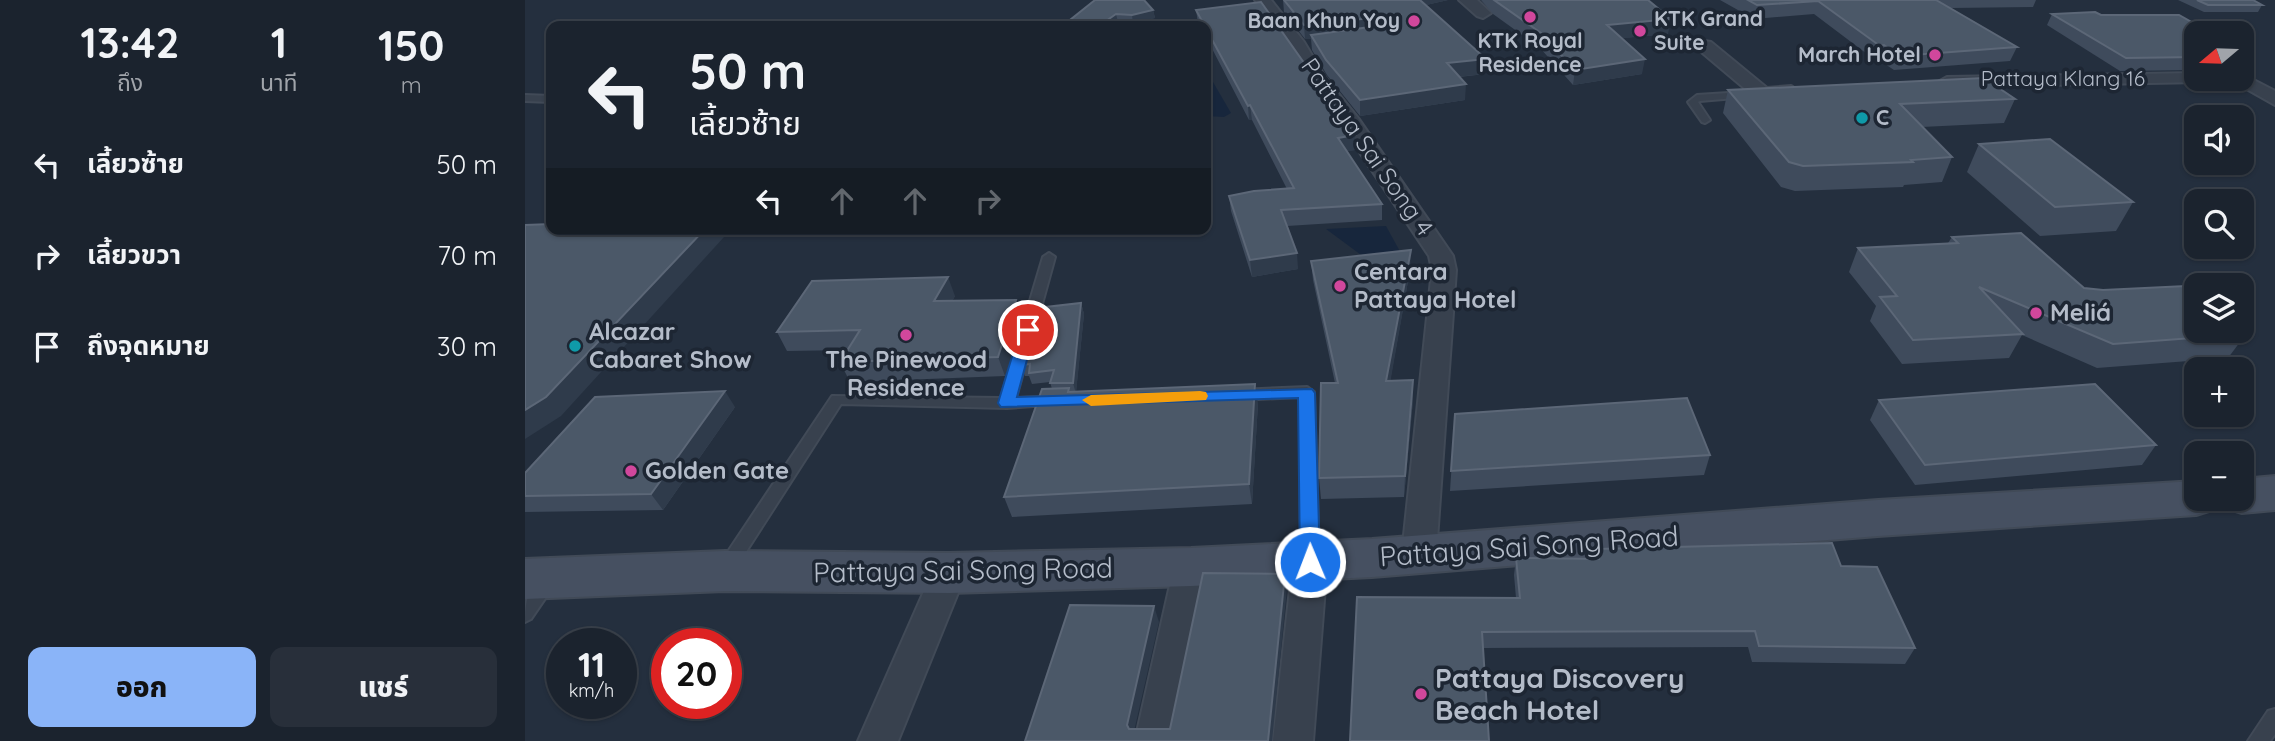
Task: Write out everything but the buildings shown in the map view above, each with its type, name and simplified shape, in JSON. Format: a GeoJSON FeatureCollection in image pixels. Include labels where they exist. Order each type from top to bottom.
{"type":"FeatureCollection","features":[{"type":"Feature","properties":{"kind":"main road","name":"Pattaya Sai Song Road"},"geometry":{"type":"LineString","coordinates":[[533,591],[725,571],[949,573],[1191,568],[1310,562],[1878,518],[2184,499]]}},
{"type":"Feature","properties":{"kind":"street","name":"Pattaya Sai Song 4"},"geometry":{"type":"LineString","coordinates":[[1263,0],[1304,45],[1317,79],[1358,133],[1441,256],[1444,270],[1443,289],[1419,554]]}},
{"type":"Feature","properties":{"kind":"street"},"geometry":{"type":"LineString","coordinates":[[1467,0],[1483,13]]}},
{"type":"Feature","properties":{"kind":"street"},"geometry":{"type":"LineString","coordinates":[[1705,46],[1763,94],[1804,91]]}},
{"type":"Feature","properties":{"kind":"street","name":"Pattaya Klang 16"},"geometry":{"type":"LineString","coordinates":[[1926,83],[2184,78]]}},
{"type":"Feature","properties":{"kind":"street"},"geometry":{"type":"LineString","coordinates":[[2254,78],[2275,78]]}},
{"type":"Feature","properties":{"kind":"street"},"geometry":{"type":"LineString","coordinates":[[2254,86],[2275,99]]}},
{"type":"Feature","properties":{"kind":"street"},"geometry":{"type":"LineString","coordinates":[[1293,741],[1310,562]]}},
{"type":"Feature","properties":{"kind":"street"},"geometry":{"type":"LineString","coordinates":[[1155,741],[1191,568]]}},
{"type":"Feature","properties":{"kind":"street"},"geometry":{"type":"LineString","coordinates":[[878,741],[949,573]]}},
{"type":"Feature","properties":{"kind":"lane"},"geometry":{"type":"LineString","coordinates":[[1705,120],[1693,102],[1697,98],[1763,94]]}},
{"type":"Feature","properties":{"kind":"lane"},"geometry":{"type":"LineString","coordinates":[[525,98],[546,99]]}},
{"type":"Feature","properties":{"kind":"lane"},"geometry":{"type":"LineString","coordinates":[[1007,403],[1049,257]]}},
{"type":"Feature","properties":{"kind":"lane"},"geometry":{"type":"LineString","coordinates":[[1225,395],[1307,393],[1310,562]]}},
{"type":"Feature","properties":{"kind":"lane"},"geometry":{"type":"LineString","coordinates":[[725,571],[837,399],[1007,403],[1075,401]]}},
{"type":"Feature","properties":{"kind":"lane"},"geometry":{"type":"LineString","coordinates":[[2257,741],[2275,718]]}},
{"type":"Feature","properties":{"kind":"water"},"geometry":{"type":"Polygon","coordinates":[[[1211,79],[1231,113],[1224,117],[1211,116],[1211,79]]]}},
{"type":"Feature","properties":{"kind":"water"},"geometry":{"type":"Polygon","coordinates":[[[1386,226],[1408,266],[1380,269],[1326,229],[1386,226]]]}},
{"type":"Feature","properties":{"kind":"slow traffic"},"geometry":{"type":"LineString","coordinates":[[1091,400],[1200,396]]}},
{"type":"Feature","properties":{"kind":"place","name":"KTK Royal Residence"},"geometry":{"type":"Point","coordinates":[1530,17]}},
{"type":"Feature","properties":{"kind":"place","name":"Baan Khun Yoy"},"geometry":{"type":"Point","coordinates":[1414,21]}},
{"type":"Feature","properties":{"kind":"place","name":"KTK Grand Suite"},"geometry":{"type":"Point","coordinates":[1640,31]}},
{"type":"Feature","properties":{"kind":"place","name":"March Hotel"},"geometry":{"type":"Point","coordinates":[1935,55]}},
{"type":"Feature","properties":{"kind":"place","name":"C"},"geometry":{"type":"Point","coordinates":[1862,118]}},
{"type":"Feature","properties":{"kind":"place","name":"Centara Pattaya Hotel"},"geometry":{"type":"Point","coordinates":[1340,286]}},
{"type":"Feature","properties":{"kind":"place","name":"Meliá"},"geometry":{"type":"Point","coordinates":[2036,313]}},
{"type":"Feature","properties":{"kind":"place","name":"The Pinewood Residence"},"geometry":{"type":"Point","coordinates":[906,335]}},
{"type":"Feature","properties":{"kind":"place","name":"Alcazar Cabaret Show"},"geometry":{"type":"Point","coordinates":[575,346]}},
{"type":"Feature","properties":{"kind":"place","name":"Golden Gate"},"geometry":{"type":"Point","coordinates":[631,471]}},
{"type":"Feature","properties":{"kind":"place","name":"Pattaya Discovery Beach Hotel"},"geometry":{"type":"Point","coordinates":[1421,694]}},
{"type":"Feature","properties":{"kind":"route"},"geometry":{"type":"LineString","coordinates":[[1028,330],[1007,403],[1307,393],[1310,562]]}}]}
